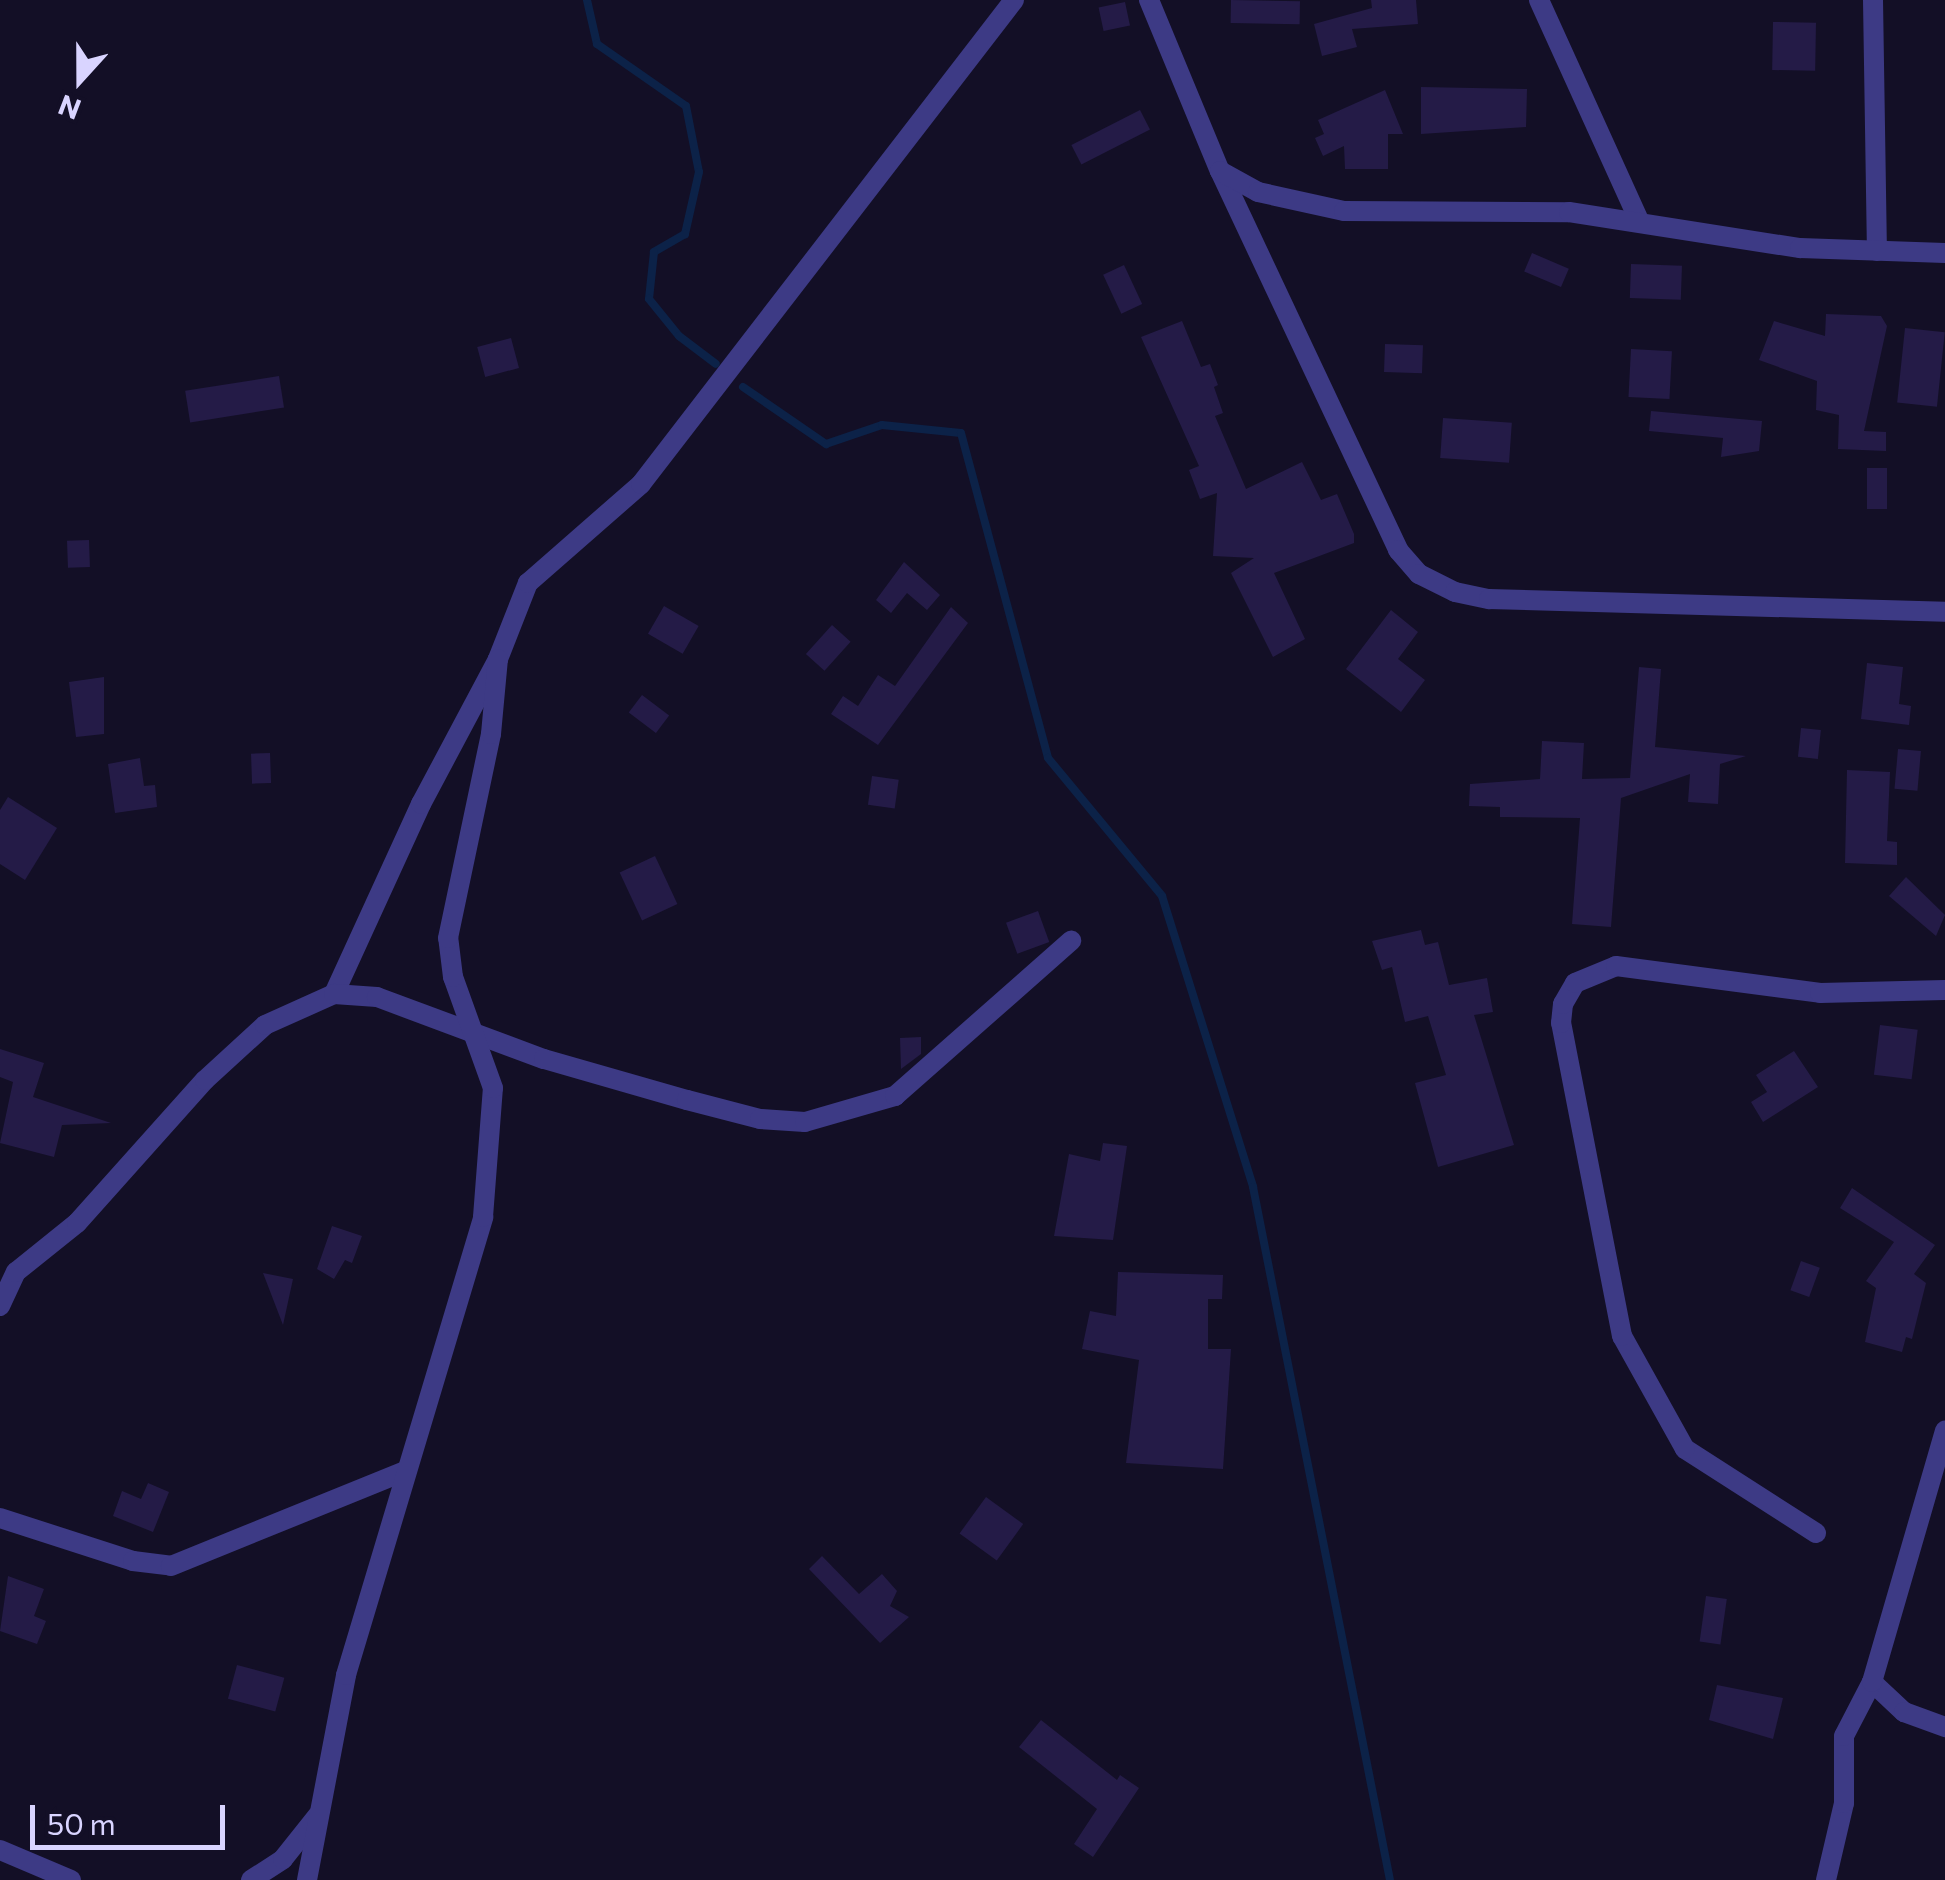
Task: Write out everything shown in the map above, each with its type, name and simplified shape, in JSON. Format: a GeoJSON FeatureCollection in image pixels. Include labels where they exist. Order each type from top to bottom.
{"type":"FeatureCollection","features":[{"type":"Feature","properties":{"kind":"street"},"geometry":{"type":"LineString","coordinates":[[334,994],[422,804],[498,659],[528,583],[641,484],[1014,0]]}},
{"type":"Feature","properties":{"kind":"street"},"geometry":{"type":"LineString","coordinates":[[1149,0],[1220,171],[1398,550],[1419,574],[1455,592],[1490,599],[1945,612]]}},
{"type":"Feature","properties":{"kind":"street"},"geometry":{"type":"LineString","coordinates":[[1539,0],[1638,218]]}},
{"type":"Feature","properties":{"kind":"street"},"geometry":{"type":"LineString","coordinates":[[1873,0],[1877,251]]}},
{"type":"Feature","properties":{"kind":"street"},"geometry":{"type":"LineString","coordinates":[[1220,171],[1258,192],[1344,211],[1470,208],[1638,218],[1800,248],[1945,253]]}},
{"type":"Feature","properties":{"kind":"street"},"geometry":{"type":"LineString","coordinates":[[307,1880],[334,1719],[403,1472],[461,1307],[482,1218],[494,1130],[493,1088],[477,1032],[454,976],[448,938],[491,734],[498,659]]}},
{"type":"Feature","properties":{"kind":"street"},"geometry":{"type":"LineString","coordinates":[[0,1306],[16,1272],[77,1223],[205,1080],[266,1025],[334,994],[377,997],[544,1060],[687,1100],[760,1119],[805,1122],[894,1096],[1071,941]]}},
{"type":"Feature","properties":{"kind":"street"},"geometry":{"type":"LineString","coordinates":[[1816,1533],[1685,1450],[1622,1336],[1561,1024],[1563,1004],[1590,972],[1616,966],[1820,993],[1945,990]]}},
{"type":"Feature","properties":{"kind":"street"},"geometry":{"type":"LineString","coordinates":[[1826,1880],[1844,1803],[1844,1736],[1872,1682],[1945,1430]]}},
{"type":"Feature","properties":{"kind":"street"},"geometry":{"type":"LineString","coordinates":[[0,1518],[133,1561],[171,1566],[403,1472]]}},
{"type":"Feature","properties":{"kind":"street"},"geometry":{"type":"LineString","coordinates":[[1872,1682],[1904,1712],[1945,1727]]}},
{"type":"Feature","properties":{"kind":"street"},"geometry":{"type":"LineString","coordinates":[[251,1880],[282,1859],[320,1813]]}},
{"type":"Feature","properties":{"kind":"street"},"geometry":{"type":"LineString","coordinates":[[0,1850],[71,1880]]}},
{"type":"Feature","properties":{"kind":"building"},"geometry":{"type":"Polygon","coordinates":[[[1231,0],[1300,1],[1300,24],[1231,23],[1231,0]]]}},
{"type":"Feature","properties":{"kind":"building"},"geometry":{"type":"Polygon","coordinates":[[[1371,0],[1416,0],[1418,24],[1352,29],[1357,47],[1322,56],[1314,24],[1372,8],[1371,0]]]}},
{"type":"Feature","properties":{"kind":"building"},"geometry":{"type":"Polygon","coordinates":[[[1125,2],[1130,25],[1104,31],[1099,8],[1125,2]]]}},
{"type":"Feature","properties":{"kind":"building"},"geometry":{"type":"Polygon","coordinates":[[[1773,22],[1816,23],[1815,71],[1772,70],[1773,22]]]}},
{"type":"Feature","properties":{"kind":"building"},"geometry":{"type":"Polygon","coordinates":[[[1421,87],[1527,89],[1526,127],[1421,134],[1421,87]]]}},
{"type":"Feature","properties":{"kind":"building"},"geometry":{"type":"Polygon","coordinates":[[[1385,90],[1403,134],[1388,134],[1388,169],[1345,169],[1344,146],[1323,156],[1315,138],[1324,134],[1318,120],[1385,90]]]}},
{"type":"Feature","properties":{"kind":"building"},"geometry":{"type":"Polygon","coordinates":[[[1140,110],[1150,130],[1081,165],[1071,145],[1140,110]]]}},
{"type":"Feature","properties":{"kind":"building"},"geometry":{"type":"Polygon","coordinates":[[[1532,253],[1569,269],[1561,287],[1524,271],[1532,253]]]}},
{"type":"Feature","properties":{"kind":"building"},"geometry":{"type":"Polygon","coordinates":[[[1631,264],[1682,266],[1681,300],[1630,298],[1631,264]]]}},
{"type":"Feature","properties":{"kind":"building"},"geometry":{"type":"Polygon","coordinates":[[[1124,265],[1142,304],[1121,314],[1103,275],[1124,265]]]}},
{"type":"Feature","properties":{"kind":"building"},"geometry":{"type":"Polygon","coordinates":[[[1826,314],[1881,316],[1887,326],[1864,431],[1886,432],[1886,451],[1838,449],[1839,415],[1816,410],[1817,381],[1759,360],[1774,321],[1825,336],[1826,314]]]}},
{"type":"Feature","properties":{"kind":"building"},"geometry":{"type":"Polygon","coordinates":[[[1182,321],[1201,367],[1210,364],[1218,385],[1214,387],[1223,413],[1215,416],[1246,489],[1302,462],[1321,500],[1337,494],[1354,534],[1354,543],[1274,573],[1305,639],[1273,657],[1231,573],[1254,558],[1213,556],[1217,493],[1200,499],[1189,470],[1199,466],[1141,337],[1182,321]]]}},
{"type":"Feature","properties":{"kind":"building"},"geometry":{"type":"Polygon","coordinates":[[[1905,328],[1945,332],[1937,407],[1897,403],[1905,328]]]}},
{"type":"Feature","properties":{"kind":"building"},"geometry":{"type":"Polygon","coordinates":[[[511,338],[519,368],[485,377],[477,347],[511,338]]]}},
{"type":"Feature","properties":{"kind":"building"},"geometry":{"type":"Polygon","coordinates":[[[1385,344],[1423,345],[1422,373],[1384,372],[1385,344]]]}},
{"type":"Feature","properties":{"kind":"building"},"geometry":{"type":"Polygon","coordinates":[[[1631,349],[1672,351],[1669,399],[1628,397],[1631,349]]]}},
{"type":"Feature","properties":{"kind":"building"},"geometry":{"type":"Polygon","coordinates":[[[279,376],[284,408],[190,422],[185,391],[279,376]]]}},
{"type":"Feature","properties":{"kind":"building"},"geometry":{"type":"Polygon","coordinates":[[[1651,411],[1762,421],[1759,451],[1721,457],[1723,438],[1649,431],[1651,411]]]}},
{"type":"Feature","properties":{"kind":"building"},"geometry":{"type":"Polygon","coordinates":[[[1443,418],[1512,423],[1509,463],[1440,458],[1443,418]]]}},
{"type":"Feature","properties":{"kind":"building"},"geometry":{"type":"Polygon","coordinates":[[[1867,468],[1887,468],[1887,509],[1867,509],[1867,468]]]}},
{"type":"Feature","properties":{"kind":"building"},"geometry":{"type":"Polygon","coordinates":[[[89,540],[90,567],[68,568],[67,541],[89,540]]]}},
{"type":"Feature","properties":{"kind":"building"},"geometry":{"type":"Polygon","coordinates":[[[904,562],[940,595],[927,610],[907,593],[891,613],[876,600],[904,562]]]}},
{"type":"Feature","properties":{"kind":"building"},"geometry":{"type":"Polygon","coordinates":[[[664,606],[699,626],[683,654],[648,634],[664,606]]]}},
{"type":"Feature","properties":{"kind":"building"},"geometry":{"type":"Polygon","coordinates":[[[951,607],[968,623],[878,745],[831,714],[843,696],[858,706],[878,675],[895,686],[951,607]]]}},
{"type":"Feature","properties":{"kind":"building"},"geometry":{"type":"Polygon","coordinates":[[[1391,610],[1418,632],[1398,659],[1425,680],[1401,712],[1346,669],[1391,610]]]}},
{"type":"Feature","properties":{"kind":"building"},"geometry":{"type":"Polygon","coordinates":[[[832,625],[851,642],[824,671],[806,654],[832,625]]]}},
{"type":"Feature","properties":{"kind":"building"},"geometry":{"type":"Polygon","coordinates":[[[1867,663],[1903,667],[1899,704],[1911,706],[1909,725],[1861,719],[1867,663]]]}},
{"type":"Feature","properties":{"kind":"building"},"geometry":{"type":"Polygon","coordinates":[[[1639,667],[1661,669],[1655,747],[1746,756],[1720,764],[1718,804],[1688,802],[1690,774],[1621,798],[1611,927],[1572,924],[1580,818],[1500,817],[1500,807],[1469,806],[1470,784],[1540,779],[1542,741],[1584,743],[1582,779],[1630,778],[1639,667]]]}},
{"type":"Feature","properties":{"kind":"building"},"geometry":{"type":"Polygon","coordinates":[[[104,677],[104,734],[76,737],[69,682],[104,677]]]}},
{"type":"Feature","properties":{"kind":"building"},"geometry":{"type":"Polygon","coordinates":[[[642,695],[669,715],[656,733],[629,713],[642,695]]]}},
{"type":"Feature","properties":{"kind":"building"},"geometry":{"type":"Polygon","coordinates":[[[1801,728],[1821,730],[1818,759],[1798,757],[1801,728]]]}},
{"type":"Feature","properties":{"kind":"building"},"geometry":{"type":"Polygon","coordinates":[[[1898,749],[1921,751],[1917,791],[1895,789],[1898,749]]]}},
{"type":"Feature","properties":{"kind":"building"},"geometry":{"type":"Polygon","coordinates":[[[270,753],[271,783],[252,784],[251,754],[270,753]]]}},
{"type":"Feature","properties":{"kind":"building"},"geometry":{"type":"Polygon","coordinates":[[[140,758],[144,786],[155,785],[157,807],[115,813],[108,764],[140,758]]]}},
{"type":"Feature","properties":{"kind":"building"},"geometry":{"type":"Polygon","coordinates":[[[1847,770],[1890,772],[1887,841],[1897,842],[1897,865],[1845,863],[1847,770]]]}},
{"type":"Feature","properties":{"kind":"building"},"geometry":{"type":"Polygon","coordinates":[[[872,776],[899,780],[895,808],[868,805],[872,776]]]}},
{"type":"Feature","properties":{"kind":"building"},"geometry":{"type":"Polygon","coordinates":[[[8,797],[57,828],[25,880],[0,864],[0,810],[8,797]]]}},
{"type":"Feature","properties":{"kind":"building"},"geometry":{"type":"Polygon","coordinates":[[[655,856],[677,904],[642,921],[620,872],[655,856]]]}},
{"type":"Feature","properties":{"kind":"building"},"geometry":{"type":"Polygon","coordinates":[[[1906,877],[1945,915],[1936,936],[1889,896],[1906,877]]]}},
{"type":"Feature","properties":{"kind":"building"},"geometry":{"type":"Polygon","coordinates":[[[1038,911],[1049,942],[1017,954],[1006,923],[1038,911]]]}},
{"type":"Feature","properties":{"kind":"building"},"geometry":{"type":"Polygon","coordinates":[[[1421,930],[1425,945],[1438,942],[1449,985],[1487,978],[1493,1012],[1474,1015],[1514,1145],[1438,1167],[1415,1083],[1446,1075],[1428,1016],[1405,1022],[1392,967],[1382,970],[1372,941],[1421,930]]]}},
{"type":"Feature","properties":{"kind":"building"},"geometry":{"type":"Polygon","coordinates":[[[1880,1025],[1918,1030],[1912,1079],[1874,1075],[1880,1025]]]}},
{"type":"Feature","properties":{"kind":"building"},"geometry":{"type":"Polygon","coordinates":[[[921,1037],[921,1054],[901,1069],[900,1038],[921,1037]]]}},
{"type":"Feature","properties":{"kind":"building"},"geometry":{"type":"Polygon","coordinates":[[[0,1049],[44,1063],[33,1097],[111,1123],[62,1125],[54,1157],[0,1143],[13,1082],[0,1077],[0,1049]]]}},
{"type":"Feature","properties":{"kind":"building"},"geometry":{"type":"Polygon","coordinates":[[[1794,1051],[1818,1087],[1763,1122],[1751,1102],[1767,1092],[1756,1075],[1794,1051]]]}},
{"type":"Feature","properties":{"kind":"building"},"geometry":{"type":"Polygon","coordinates":[[[1103,1143],[1127,1146],[1113,1240],[1054,1236],[1069,1154],[1100,1161],[1103,1143]]]}},
{"type":"Feature","properties":{"kind":"building"},"geometry":{"type":"Polygon","coordinates":[[[1852,1188],[1935,1245],[1914,1274],[1926,1283],[1912,1339],[1906,1337],[1902,1352],[1865,1342],[1876,1288],[1866,1281],[1894,1242],[1840,1208],[1852,1188]]]}},
{"type":"Feature","properties":{"kind":"building"},"geometry":{"type":"Polygon","coordinates":[[[332,1226],[362,1236],[352,1263],[345,1260],[334,1279],[317,1269],[332,1226]]]}},
{"type":"Feature","properties":{"kind":"building"},"geometry":{"type":"Polygon","coordinates":[[[1801,1261],[1820,1268],[1809,1297],[1790,1290],[1801,1261]]]}},
{"type":"Feature","properties":{"kind":"building"},"geometry":{"type":"Polygon","coordinates":[[[1118,1272],[1223,1275],[1222,1299],[1208,1299],[1208,1349],[1231,1349],[1223,1469],[1126,1463],[1139,1360],[1082,1349],[1090,1311],[1116,1316],[1118,1272]]]}},
{"type":"Feature","properties":{"kind":"building"},"geometry":{"type":"Polygon","coordinates":[[[263,1273],[293,1279],[283,1325],[263,1273]]]}},
{"type":"Feature","properties":{"kind":"building"},"geometry":{"type":"Polygon","coordinates":[[[148,1483],[169,1492],[153,1532],[113,1516],[122,1491],[141,1499],[148,1483]]]}},
{"type":"Feature","properties":{"kind":"building"},"geometry":{"type":"Polygon","coordinates":[[[986,1497],[1023,1524],[997,1560],[960,1533],[986,1497]]]}},
{"type":"Feature","properties":{"kind":"building"},"geometry":{"type":"Polygon","coordinates":[[[822,1556],[859,1594],[882,1574],[897,1591],[890,1606],[909,1617],[880,1643],[809,1569],[822,1556]]]}},
{"type":"Feature","properties":{"kind":"building"},"geometry":{"type":"Polygon","coordinates":[[[8,1576],[44,1589],[34,1616],[46,1621],[37,1644],[0,1631],[8,1576]]]}},
{"type":"Feature","properties":{"kind":"building"},"geometry":{"type":"Polygon","coordinates":[[[1706,1596],[1727,1599],[1720,1644],[1700,1642],[1706,1596]]]}},
{"type":"Feature","properties":{"kind":"building"},"geometry":{"type":"Polygon","coordinates":[[[237,1665],[284,1678],[275,1711],[228,1699],[237,1665]]]}},
{"type":"Feature","properties":{"kind":"building"},"geometry":{"type":"Polygon","coordinates":[[[1717,1685],[1783,1698],[1773,1739],[1709,1720],[1717,1685]]]}},
{"type":"Feature","properties":{"kind":"building"},"geometry":{"type":"Polygon","coordinates":[[[1041,1720],[1117,1780],[1120,1775],[1139,1788],[1093,1857],[1074,1844],[1097,1809],[1019,1747],[1041,1720]]]}},
{"type":"Feature","properties":{"kind":"waterway"},"geometry":{"type":"LineString","coordinates":[[587,0],[597,44],[686,106],[699,172],[685,234],[654,252],[649,299],[679,336],[716,364]]}},
{"type":"Feature","properties":{"kind":"waterway"},"geometry":{"type":"LineString","coordinates":[[743,387],[826,444],[882,425],[961,433],[1048,758],[1162,896],[1253,1187],[1390,1880]]}}]}
